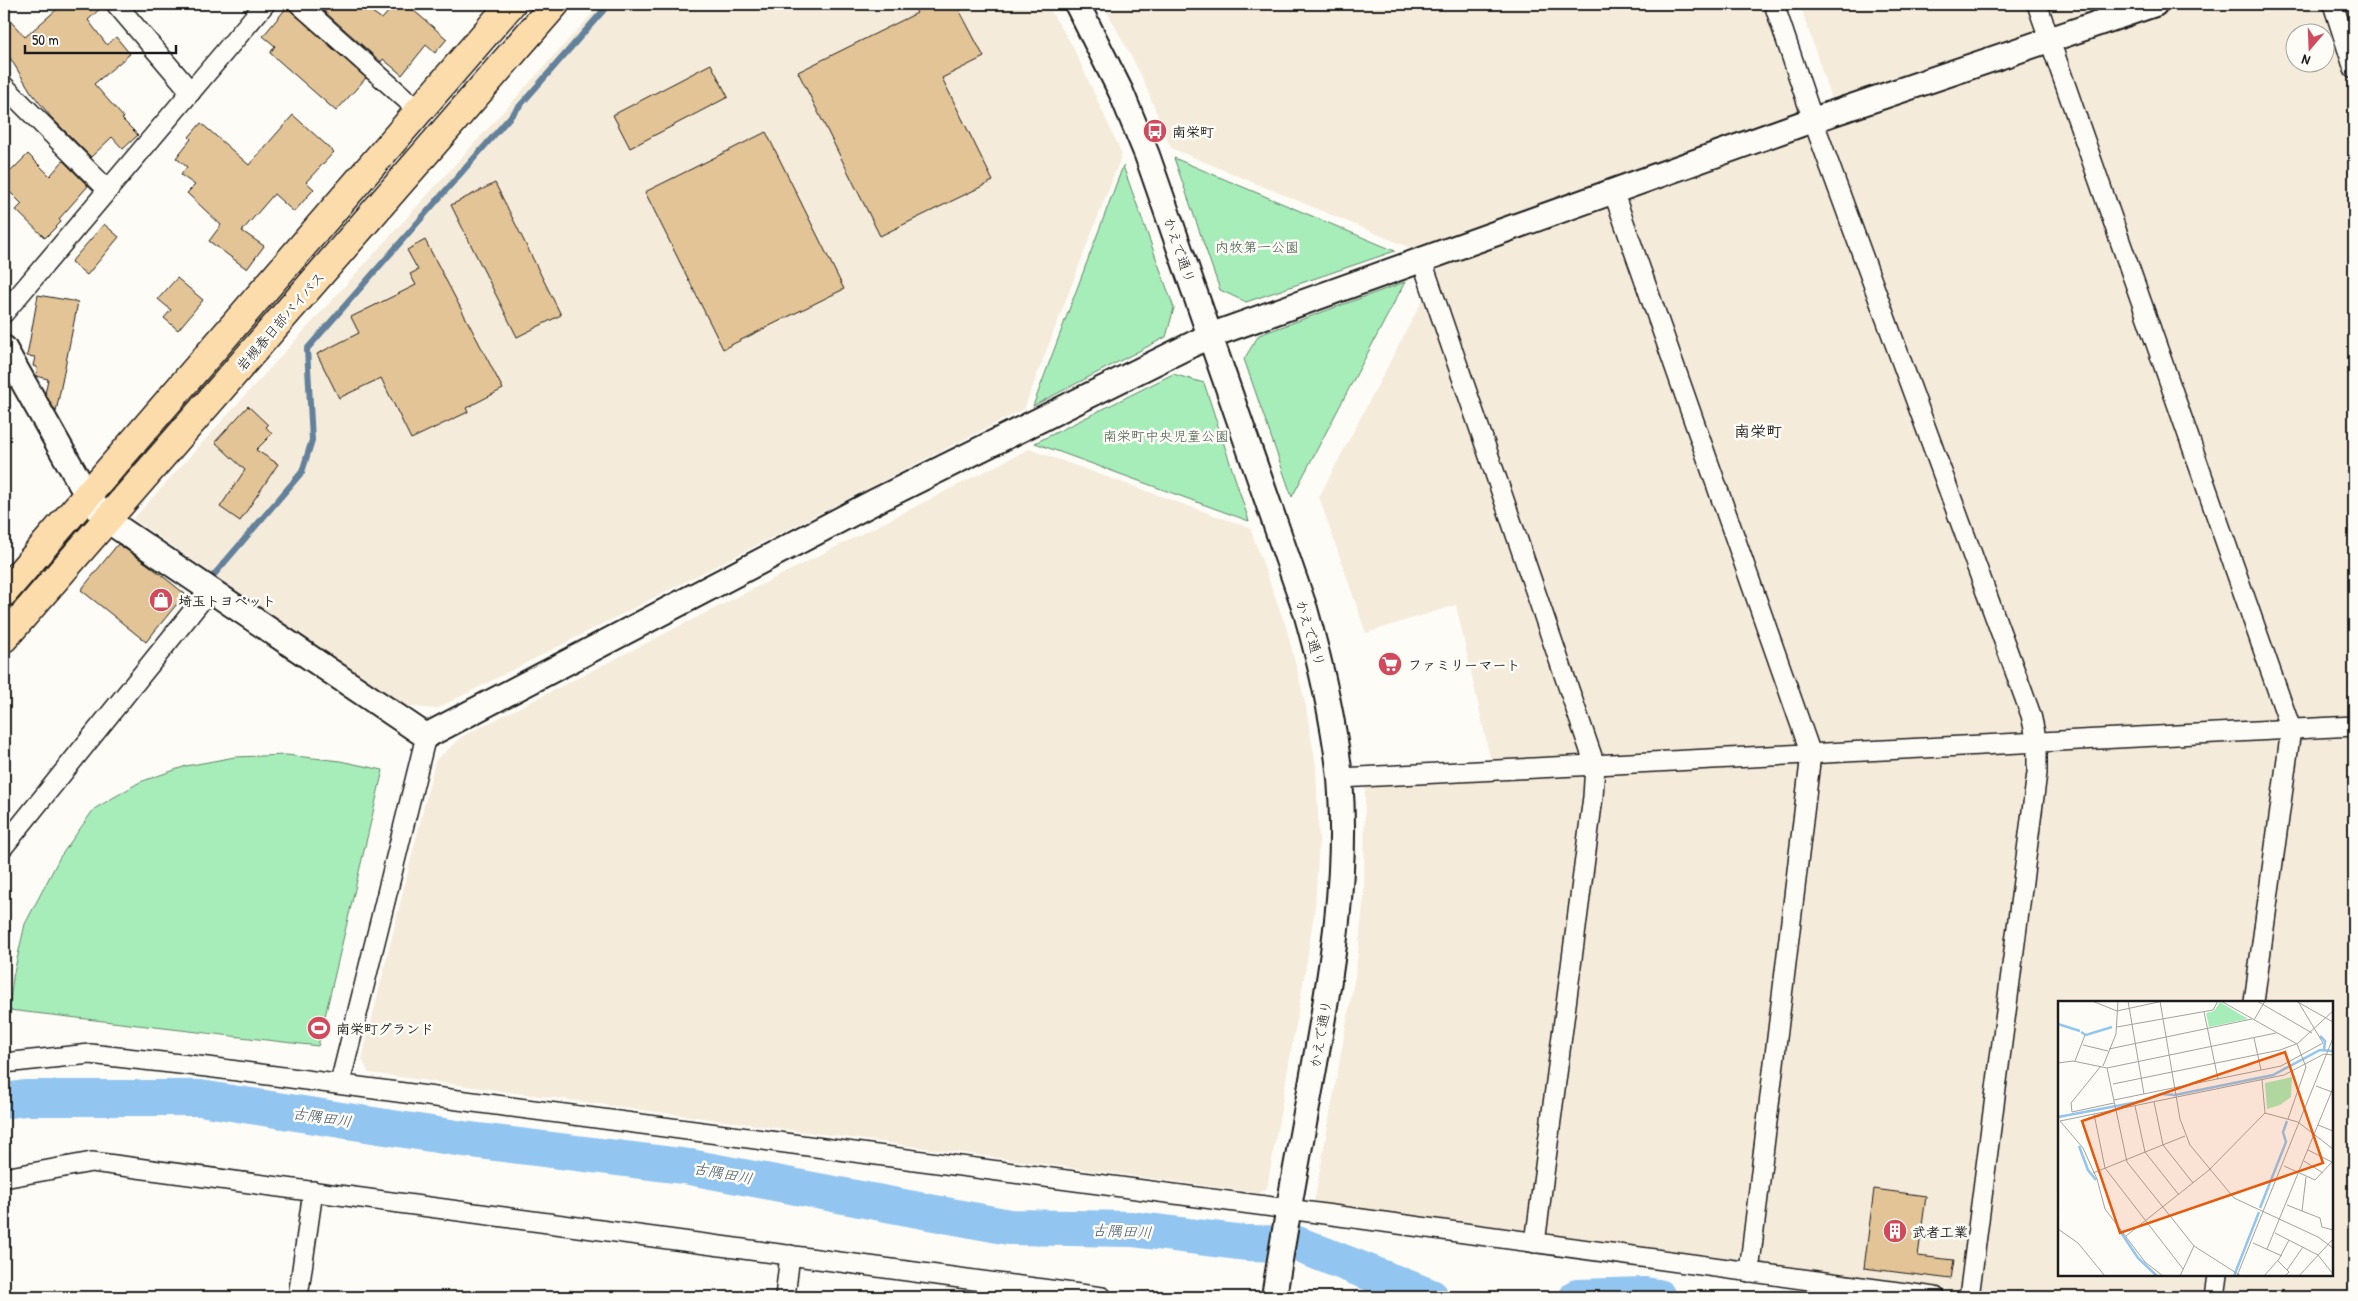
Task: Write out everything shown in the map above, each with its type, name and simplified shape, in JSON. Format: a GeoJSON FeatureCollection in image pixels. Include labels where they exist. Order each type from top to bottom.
{"type":"FeatureCollection","features":[{"type":"Feature","properties":{"kind":"highway"},"geometry":{"type":"LineString","coordinates":[[4,592],[88,497],[511,4]]}},
{"type":"Feature","properties":{"kind":"highway","name":"岩槻春日部バイパス"},"geometry":{"type":"LineString","coordinates":[[4,638],[555,4]]}},
{"type":"Feature","properties":{"kind":"street"},"geometry":{"type":"LineString","coordinates":[[116,4],[191,92]]}},
{"type":"Feature","properties":{"kind":"street"},"geometry":{"type":"LineString","coordinates":[[4,313],[266,4]]}},
{"type":"Feature","properties":{"kind":"street"},"geometry":{"type":"LineString","coordinates":[[300,4],[419,111]]}},
{"type":"Feature","properties":{"kind":"street","name":"かえで通り"},"geometry":{"type":"LineString","coordinates":[[1077,4],[1121,92],[1147,155],[1305,608],[1322,669],[1333,724],[1340,778],[1340,880],[1330,976],[1274,1297]]}},
{"type":"Feature","properties":{"kind":"street"},"geometry":{"type":"LineString","coordinates":[[1774,4],[1813,120],[2032,715],[2037,742],[2037,774],[1969,1297]]}},
{"type":"Feature","properties":{"kind":"street"},"geometry":{"type":"LineString","coordinates":[[2036,4],[2291,729],[2254,1001]]}},
{"type":"Feature","properties":{"kind":"street"},"geometry":{"type":"LineString","coordinates":[[340,1083],[426,736],[874,502],[1209,336],[1813,120],[2154,4]]}},
{"type":"Feature","properties":{"kind":"street"},"geometry":{"type":"LineString","coordinates":[[2333,4],[2354,69]]}},
{"type":"Feature","properties":{"kind":"street"},"geometry":{"type":"LineString","coordinates":[[4,86],[108,190]]}},
{"type":"Feature","properties":{"kind":"street"},"geometry":{"type":"LineString","coordinates":[[1613,192],[1811,754],[1749,1272]]}},
{"type":"Feature","properties":{"kind":"street"},"geometry":{"type":"LineString","coordinates":[[1422,261],[1595,765],[1593,797],[1535,1243]]}},
{"type":"Feature","properties":{"kind":"street"},"geometry":{"type":"LineString","coordinates":[[4,348],[88,497],[106,520],[426,736]]}},
{"type":"Feature","properties":{"kind":"street"},"geometry":{"type":"LineString","coordinates":[[4,846],[209,591]]}},
{"type":"Feature","properties":{"kind":"street"},"geometry":{"type":"LineString","coordinates":[[1340,778],[2354,726]]}},
{"type":"Feature","properties":{"kind":"street"},"geometry":{"type":"LineString","coordinates":[[4,1063],[90,1054],[340,1083],[1287,1217],[1535,1243],[1935,1297]]}},
{"type":"Feature","properties":{"kind":"street"},"geometry":{"type":"LineString","coordinates":[[4,1178],[92,1162],[1102,1297]]}},
{"type":"Feature","properties":{"kind":"street"},"geometry":{"type":"LineString","coordinates":[[298,1297],[312,1191]]}},
{"type":"Feature","properties":{"kind":"street"},"geometry":{"type":"LineString","coordinates":[[785,1297],[790,1256]]}},
{"type":"Feature","properties":{"kind":"street"},"geometry":{"type":"LineString","coordinates":[[2215,1297],[2218,1276]]}},
{"type":"Feature","properties":{"kind":"shaded area"},"geometry":{"type":"Polygon","coordinates":[[[601,4],[1046,4],[1072,45],[1122,154],[1024,409],[436,709],[404,706],[133,519],[601,4]]]}},
{"type":"Feature","properties":{"kind":"shaded area"},"geometry":{"type":"Polygon","coordinates":[[[1103,4],[1762,4],[1804,123],[1425,254],[1171,148],[1141,75],[1103,4]]]}},
{"type":"Feature","properties":{"kind":"shaded area"},"geometry":{"type":"Polygon","coordinates":[[[1800,4],[2354,4],[2354,1297],[2000,1297],[1314,1203],[1356,970],[1364,897],[1365,788],[1495,780],[1456,605],[1366,633],[1319,497],[1446,255],[1836,114],[1800,4]]]}},
{"type":"Feature","properties":{"kind":"shaded area"},"geometry":{"type":"Polygon","coordinates":[[[1029,449],[1250,528],[1287,630],[1305,702],[1316,766],[1319,841],[1315,906],[1307,961],[1267,1188],[1259,1193],[369,1073],[362,1059],[435,761],[461,737],[1029,449]]]}},
{"type":"Feature","properties":{"kind":"green space","name":"内牧第一公園"},"geometry":{"type":"Polygon","coordinates":[[[1174,158],[1395,251],[1246,302],[1220,290],[1174,158]]]}},
{"type":"Feature","properties":{"kind":"green space"},"geometry":{"type":"Polygon","coordinates":[[[1123,166],[1174,308],[1166,337],[1033,406],[1123,166]]]}},
{"type":"Feature","properties":{"kind":"green space"},"geometry":{"type":"Polygon","coordinates":[[[1405,282],[1292,497],[1244,359],[1259,335],[1405,282]]]}},
{"type":"Feature","properties":{"kind":"green space","name":"南栄町中央児童公園"},"geometry":{"type":"Polygon","coordinates":[[[1173,374],[1204,383],[1249,521],[1035,443],[1173,374]]]}},
{"type":"Feature","properties":{"kind":"green space"},"geometry":{"type":"Polygon","coordinates":[[[286,755],[340,761],[383,770],[318,1046],[9,1010],[13,977],[25,924],[60,857],[94,809],[140,782],[186,766],[235,757],[286,755]]]}},
{"type":"Feature","properties":{"kind":"building"},"geometry":{"type":"Polygon","coordinates":[[[63,4],[105,4],[88,20],[107,45],[116,37],[130,54],[94,84],[124,118],[122,119],[138,135],[123,149],[112,137],[91,157],[50,116],[31,92],[4,48],[4,14],[25,37],[63,4]]]}},
{"type":"Feature","properties":{"kind":"building"},"geometry":{"type":"Polygon","coordinates":[[[316,4],[361,4],[382,19],[395,4],[406,4],[447,39],[435,53],[426,45],[402,75],[383,59],[381,62],[316,4]]]}},
{"type":"Feature","properties":{"kind":"building"},"geometry":{"type":"Polygon","coordinates":[[[912,4],[956,4],[984,57],[942,78],[993,181],[880,236],[798,72],[917,13],[912,4]]]}},
{"type":"Feature","properties":{"kind":"building"},"geometry":{"type":"Polygon","coordinates":[[[288,6],[292,12],[366,78],[336,111],[270,53],[275,46],[263,36],[288,6]]]}},
{"type":"Feature","properties":{"kind":"building"},"geometry":{"type":"Polygon","coordinates":[[[711,64],[728,97],[630,148],[613,115],[711,64]]]}},
{"type":"Feature","properties":{"kind":"building"},"geometry":{"type":"Polygon","coordinates":[[[293,115],[334,152],[306,182],[314,189],[294,212],[274,194],[242,231],[264,246],[247,269],[209,241],[221,225],[187,193],[195,185],[181,175],[187,167],[176,158],[191,139],[189,137],[201,123],[249,165],[293,115]]]}},
{"type":"Feature","properties":{"kind":"building"},"geometry":{"type":"Polygon","coordinates":[[[766,132],[844,289],[723,349],[645,192],[766,132]]]}},
{"type":"Feature","properties":{"kind":"building"},"geometry":{"type":"Polygon","coordinates":[[[28,154],[50,176],[63,161],[88,186],[59,219],[61,222],[45,238],[16,210],[22,204],[4,186],[4,178],[28,154]]]}},
{"type":"Feature","properties":{"kind":"building"},"geometry":{"type":"Polygon","coordinates":[[[495,183],[561,315],[517,337],[451,205],[495,183]]]}},
{"type":"Feature","properties":{"kind":"building"},"geometry":{"type":"Polygon","coordinates":[[[104,224],[119,237],[87,275],[71,262],[104,224]]]}},
{"type":"Feature","properties":{"kind":"building"},"geometry":{"type":"Polygon","coordinates":[[[425,240],[503,389],[466,408],[468,412],[411,439],[381,378],[339,398],[317,354],[359,333],[351,317],[416,285],[410,274],[418,270],[407,250],[425,240]]]}},
{"type":"Feature","properties":{"kind":"building"},"geometry":{"type":"Polygon","coordinates":[[[177,278],[203,300],[178,330],[164,318],[171,310],[158,299],[177,278]]]}},
{"type":"Feature","properties":{"kind":"building"},"geometry":{"type":"Polygon","coordinates":[[[38,295],[78,302],[56,412],[45,394],[48,379],[36,376],[37,367],[33,366],[35,357],[27,356],[38,295]]]}},
{"type":"Feature","properties":{"kind":"building"},"geometry":{"type":"Polygon","coordinates":[[[248,406],[268,425],[266,427],[272,434],[256,450],[278,464],[240,521],[220,507],[245,470],[215,442],[248,406]]]}},
{"type":"Feature","properties":{"kind":"building"},"geometry":{"type":"Polygon","coordinates":[[[118,544],[150,566],[185,594],[146,642],[81,590],[118,544]]]}},
{"type":"Feature","properties":{"kind":"building","name":"武者工業"},"geometry":{"type":"Polygon","coordinates":[[[1874,1189],[1926,1196],[1918,1256],[1954,1260],[1951,1279],[1864,1268],[1874,1189]]]}},
{"type":"Feature","properties":{"kind":"waterway"},"geometry":{"type":"LineString","coordinates":[[207,583],[302,472],[312,440],[307,349],[609,4]]}},
{"type":"Feature","properties":{"kind":"waterway","name":"古隅田川"},"geometry":{"type":"LineString","coordinates":[[4,1101],[25,1098],[200,1098],[463,1139],[690,1167],[1009,1227],[1132,1229],[1246,1243],[1297,1244],[1431,1297]]}},
{"type":"Feature","properties":{"kind":"waterway","name":"古隅田川"},"geometry":{"type":"LineString","coordinates":[[1577,1297],[1645,1295],[1658,1297]]}},
{"type":"Feature","properties":{"kind":"place","name":"南栄町"},"geometry":{"type":"Point","coordinates":[1155,131]}},
{"type":"Feature","properties":{"kind":"place","name":"埼玉トヨペット"},"geometry":{"type":"Point","coordinates":[161,600]}},
{"type":"Feature","properties":{"kind":"place","name":"ファミリーマート"},"geometry":{"type":"Point","coordinates":[1390,664]}},
{"type":"Feature","properties":{"kind":"place","name":"南栄町グランド"},"geometry":{"type":"Point","coordinates":[319,1028]}},
{"type":"Feature","properties":{"kind":"place","name":"武者工業"},"geometry":{"type":"Point","coordinates":[1895,1231]}},
{"type":"Feature","properties":{"kind":"district","name":"南栄町"},"geometry":{"type":"Point","coordinates":[1758,431]}}]}
